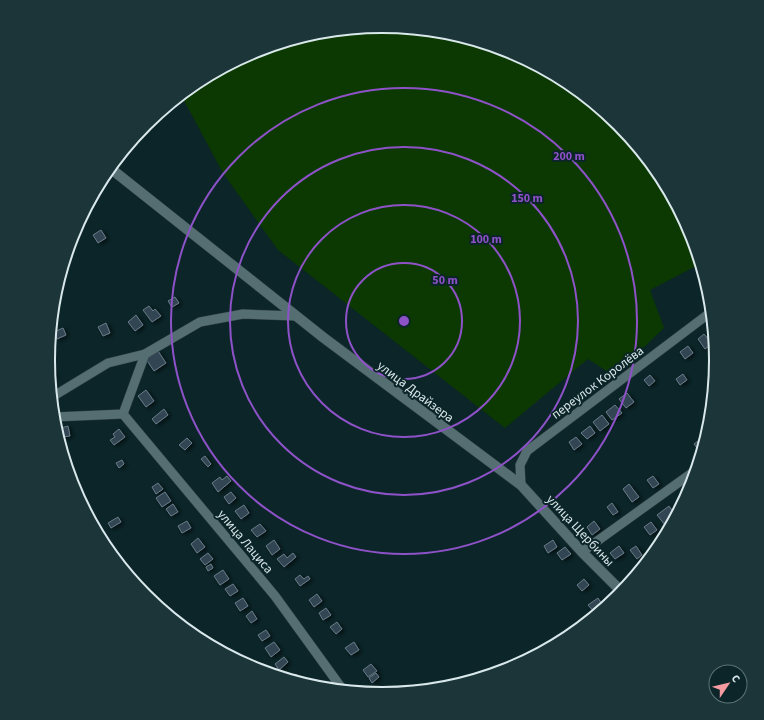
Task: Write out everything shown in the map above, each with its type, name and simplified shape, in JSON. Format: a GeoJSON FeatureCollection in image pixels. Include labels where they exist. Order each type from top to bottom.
{"type":"FeatureCollection","features":[{"type":"Feature","properties":{"kind":"street","name":"улица Драйзера"},"geometry":{"type":"LineString","coordinates":[[115,172],[296,316],[521,485]]}},
{"type":"Feature","properties":{"kind":"street"},"geometry":{"type":"LineString","coordinates":[[57,394],[108,363],[145,354],[200,322],[243,314],[296,316]]}},
{"type":"Feature","properties":{"kind":"street","name":"переулок Королёва"},"geometry":{"type":"LineString","coordinates":[[521,485],[520,465],[527,451],[706,316]]}},
{"type":"Feature","properties":{"kind":"street"},"geometry":{"type":"LineString","coordinates":[[60,417],[123,414],[145,354]]}},
{"type":"Feature","properties":{"kind":"street","name":"улица Лациса"},"geometry":{"type":"LineString","coordinates":[[123,414],[275,596],[339,684]]}},
{"type":"Feature","properties":{"kind":"street"},"geometry":{"type":"LineString","coordinates":[[582,552],[688,476]]}},
{"type":"Feature","properties":{"kind":"street","name":"улица Щербины"},"geometry":{"type":"LineString","coordinates":[[521,485],[582,552],[617,587]]}},
{"type":"Feature","properties":{"kind":"green space"},"geometry":{"type":"Polygon","coordinates":[[[382,33],[446,39],[487,50],[527,67],[564,88],[598,114],[628,144],[654,178],[675,215],[695,266],[650,290],[664,328],[614,376],[588,359],[505,428],[278,250],[223,173],[184,100],[200,88],[237,67],[257,58],[277,50],[318,39],[382,33]]]}},
{"type":"Feature","properties":{"kind":"building"},"geometry":{"type":"Polygon","coordinates":[[[101,230],[106,238],[98,243],[93,235],[101,230]]]}},
{"type":"Feature","properties":{"kind":"building"},"geometry":{"type":"Polygon","coordinates":[[[175,297],[179,303],[172,307],[168,301],[175,297]]]}},
{"type":"Feature","properties":{"kind":"building"},"geometry":{"type":"Polygon","coordinates":[[[149,306],[153,311],[155,309],[161,316],[152,322],[143,310],[149,306]]]}},
{"type":"Feature","properties":{"kind":"building"},"geometry":{"type":"Polygon","coordinates":[[[136,315],[143,325],[135,331],[128,322],[136,315]]]}},
{"type":"Feature","properties":{"kind":"building"},"geometry":{"type":"Polygon","coordinates":[[[106,323],[110,333],[103,336],[98,327],[106,323]]]}},
{"type":"Feature","properties":{"kind":"building"},"geometry":{"type":"Polygon","coordinates":[[[63,328],[66,335],[57,339],[57,331],[63,328]]]}},
{"type":"Feature","properties":{"kind":"building"},"geometry":{"type":"Polygon","coordinates":[[[704,334],[708,339],[708,347],[705,349],[698,339],[704,334]]]}},
{"type":"Feature","properties":{"kind":"building"},"geometry":{"type":"Polygon","coordinates":[[[688,346],[693,353],[685,359],[680,352],[688,346]]]}},
{"type":"Feature","properties":{"kind":"building"},"geometry":{"type":"Polygon","coordinates":[[[158,351],[166,363],[154,371],[146,359],[158,351]]]}},
{"type":"Feature","properties":{"kind":"building"},"geometry":{"type":"Polygon","coordinates":[[[683,374],[687,380],[680,385],[676,379],[683,374]]]}},
{"type":"Feature","properties":{"kind":"building"},"geometry":{"type":"Polygon","coordinates":[[[650,375],[655,381],[649,386],[644,380],[650,375]]]}},
{"type":"Feature","properties":{"kind":"building"},"geometry":{"type":"Polygon","coordinates":[[[146,390],[154,401],[146,407],[138,396],[146,390]]]}},
{"type":"Feature","properties":{"kind":"building"},"geometry":{"type":"Polygon","coordinates":[[[627,393],[634,402],[626,408],[619,399],[627,393]]]}},
{"type":"Feature","properties":{"kind":"building"},"geometry":{"type":"Polygon","coordinates":[[[615,405],[622,413],[612,420],[606,412],[615,405]]]}},
{"type":"Feature","properties":{"kind":"building"},"geometry":{"type":"Polygon","coordinates":[[[164,409],[168,415],[156,424],[152,419],[164,409]]]}},
{"type":"Feature","properties":{"kind":"building"},"geometry":{"type":"Polygon","coordinates":[[[602,415],[609,424],[600,431],[593,422],[602,415]]]}},
{"type":"Feature","properties":{"kind":"building"},"geometry":{"type":"Polygon","coordinates":[[[68,426],[70,436],[64,437],[62,428],[68,426]]]}},
{"type":"Feature","properties":{"kind":"building"},"geometry":{"type":"Polygon","coordinates":[[[590,426],[595,433],[587,439],[581,433],[590,426]]]}},
{"type":"Feature","properties":{"kind":"building"},"geometry":{"type":"Polygon","coordinates":[[[119,429],[125,437],[114,445],[110,440],[115,437],[113,434],[119,429]]]}},
{"type":"Feature","properties":{"kind":"building"},"geometry":{"type":"Polygon","coordinates":[[[576,437],[582,444],[574,450],[569,442],[576,437]]]}},
{"type":"Feature","properties":{"kind":"building"},"geometry":{"type":"Polygon","coordinates":[[[187,438],[192,443],[185,450],[179,445],[187,438]]]}},
{"type":"Feature","properties":{"kind":"building"},"geometry":{"type":"Polygon","coordinates":[[[699,440],[697,448],[694,444],[699,440]]]}},
{"type":"Feature","properties":{"kind":"building"},"geometry":{"type":"Polygon","coordinates":[[[205,456],[211,464],[208,467],[201,459],[205,456]]]}},
{"type":"Feature","properties":{"kind":"building"},"geometry":{"type":"Polygon","coordinates":[[[122,460],[124,464],[119,468],[116,463],[122,460]]]}},
{"type":"Feature","properties":{"kind":"building"},"geometry":{"type":"Polygon","coordinates":[[[227,476],[231,481],[218,492],[212,483],[220,477],[222,480],[227,476]]]}},
{"type":"Feature","properties":{"kind":"building"},"geometry":{"type":"Polygon","coordinates":[[[653,476],[659,484],[653,488],[647,480],[653,476]]]}},
{"type":"Feature","properties":{"kind":"building"},"geometry":{"type":"Polygon","coordinates":[[[158,483],[163,489],[156,494],[152,487],[158,483]]]}},
{"type":"Feature","properties":{"kind":"building"},"geometry":{"type":"Polygon","coordinates":[[[629,484],[639,497],[632,502],[623,489],[629,484]]]}},
{"type":"Feature","properties":{"kind":"building"},"geometry":{"type":"Polygon","coordinates":[[[165,492],[171,501],[162,507],[156,498],[165,492]]]}},
{"type":"Feature","properties":{"kind":"building"},"geometry":{"type":"Polygon","coordinates":[[[231,492],[236,498],[229,504],[224,497],[231,492]]]}},
{"type":"Feature","properties":{"kind":"building"},"geometry":{"type":"Polygon","coordinates":[[[612,503],[618,512],[613,515],[607,507],[612,503]]]}},
{"type":"Feature","properties":{"kind":"building"},"geometry":{"type":"Polygon","coordinates":[[[173,504],[178,512],[171,516],[166,509],[173,504]]]}},
{"type":"Feature","properties":{"kind":"building"},"geometry":{"type":"Polygon","coordinates":[[[244,505],[249,513],[241,519],[235,511],[244,505]]]}},
{"type":"Feature","properties":{"kind":"building"},"geometry":{"type":"Polygon","coordinates":[[[669,506],[672,510],[665,525],[657,515],[669,506]]]}},
{"type":"Feature","properties":{"kind":"building"},"geometry":{"type":"Polygon","coordinates":[[[118,517],[121,522],[111,528],[108,523],[118,517]]]}},
{"type":"Feature","properties":{"kind":"building"},"geometry":{"type":"Polygon","coordinates":[[[187,521],[191,528],[182,533],[178,526],[187,521]]]}},
{"type":"Feature","properties":{"kind":"building"},"geometry":{"type":"Polygon","coordinates":[[[594,521],[600,529],[592,535],[587,527],[594,521]]]}},
{"type":"Feature","properties":{"kind":"building"},"geometry":{"type":"Polygon","coordinates":[[[651,522],[657,530],[650,535],[644,527],[651,522]]]}},
{"type":"Feature","properties":{"kind":"building"},"geometry":{"type":"Polygon","coordinates":[[[260,524],[266,531],[257,537],[251,530],[260,524]]]}},
{"type":"Feature","properties":{"kind":"building"},"geometry":{"type":"Polygon","coordinates":[[[198,538],[205,547],[197,553],[191,544],[198,538]]]}},
{"type":"Feature","properties":{"kind":"building"},"geometry":{"type":"Polygon","coordinates":[[[274,540],[280,549],[272,555],[266,546],[274,540]]]}},
{"type":"Feature","properties":{"kind":"building"},"geometry":{"type":"Polygon","coordinates":[[[553,540],[557,547],[548,553],[544,546],[553,540]]]}},
{"type":"Feature","properties":{"kind":"building"},"geometry":{"type":"Polygon","coordinates":[[[619,546],[624,553],[615,559],[610,553],[619,546]]]}},
{"type":"Feature","properties":{"kind":"building"},"geometry":{"type":"Polygon","coordinates":[[[636,546],[642,555],[637,559],[630,550],[636,546]]]}},
{"type":"Feature","properties":{"kind":"building"},"geometry":{"type":"Polygon","coordinates":[[[565,547],[571,554],[562,560],[557,553],[565,547]]]}},
{"type":"Feature","properties":{"kind":"building"},"geometry":{"type":"Polygon","coordinates":[[[208,553],[213,559],[205,565],[200,559],[208,553]]]}},
{"type":"Feature","properties":{"kind":"building"},"geometry":{"type":"Polygon","coordinates":[[[293,553],[296,557],[284,567],[277,559],[284,554],[287,558],[293,553]]]}},
{"type":"Feature","properties":{"kind":"building"},"geometry":{"type":"Polygon","coordinates":[[[211,564],[213,568],[208,571],[206,567],[211,564]]]}},
{"type":"Feature","properties":{"kind":"building"},"geometry":{"type":"Polygon","coordinates":[[[223,570],[229,579],[220,585],[214,576],[223,570]]]}},
{"type":"Feature","properties":{"kind":"building"},"geometry":{"type":"Polygon","coordinates":[[[300,575],[304,579],[308,576],[310,579],[300,586],[295,579],[300,575]]]}},
{"type":"Feature","properties":{"kind":"building"},"geometry":{"type":"Polygon","coordinates":[[[584,579],[589,585],[582,591],[577,585],[584,579]]]}},
{"type":"Feature","properties":{"kind":"building"},"geometry":{"type":"Polygon","coordinates":[[[233,584],[238,591],[230,596],[225,589],[233,584]]]}},
{"type":"Feature","properties":{"kind":"building"},"geometry":{"type":"Polygon","coordinates":[[[317,594],[322,601],[314,607],[309,600],[317,594]]]}},
{"type":"Feature","properties":{"kind":"building"},"geometry":{"type":"Polygon","coordinates":[[[243,598],[248,606],[240,611],[235,603],[243,598]]]}},
{"type":"Feature","properties":{"kind":"building"},"geometry":{"type":"Polygon","coordinates":[[[598,598],[601,603],[593,610],[588,605],[598,598]]]}},
{"type":"Feature","properties":{"kind":"building"},"geometry":{"type":"Polygon","coordinates":[[[326,608],[331,615],[323,620],[319,613],[326,608]]]}},
{"type":"Feature","properties":{"kind":"building"},"geometry":{"type":"Polygon","coordinates":[[[252,611],[257,619],[251,623],[246,616],[252,611]]]}},
{"type":"Feature","properties":{"kind":"building"},"geometry":{"type":"Polygon","coordinates":[[[337,622],[342,629],[336,634],[330,627],[337,622]]]}},
{"type":"Feature","properties":{"kind":"building"},"geometry":{"type":"Polygon","coordinates":[[[266,630],[270,636],[262,641],[258,635],[266,630]]]}},
{"type":"Feature","properties":{"kind":"building"},"geometry":{"type":"Polygon","coordinates":[[[274,642],[280,650],[271,657],[265,648],[274,642]]]}},
{"type":"Feature","properties":{"kind":"building"},"geometry":{"type":"Polygon","coordinates":[[[354,642],[359,650],[351,655],[345,648],[354,642]]]}},
{"type":"Feature","properties":{"kind":"building"},"geometry":{"type":"Polygon","coordinates":[[[284,657],[288,662],[279,670],[275,664],[284,657]]]}},
{"type":"Feature","properties":{"kind":"building"},"geometry":{"type":"Polygon","coordinates":[[[371,664],[377,671],[368,677],[363,670],[371,664]]]}},
{"type":"Feature","properties":{"kind":"building"},"geometry":{"type":"Polygon","coordinates":[[[376,673],[379,677],[372,683],[369,678],[376,673]]]}}]}
